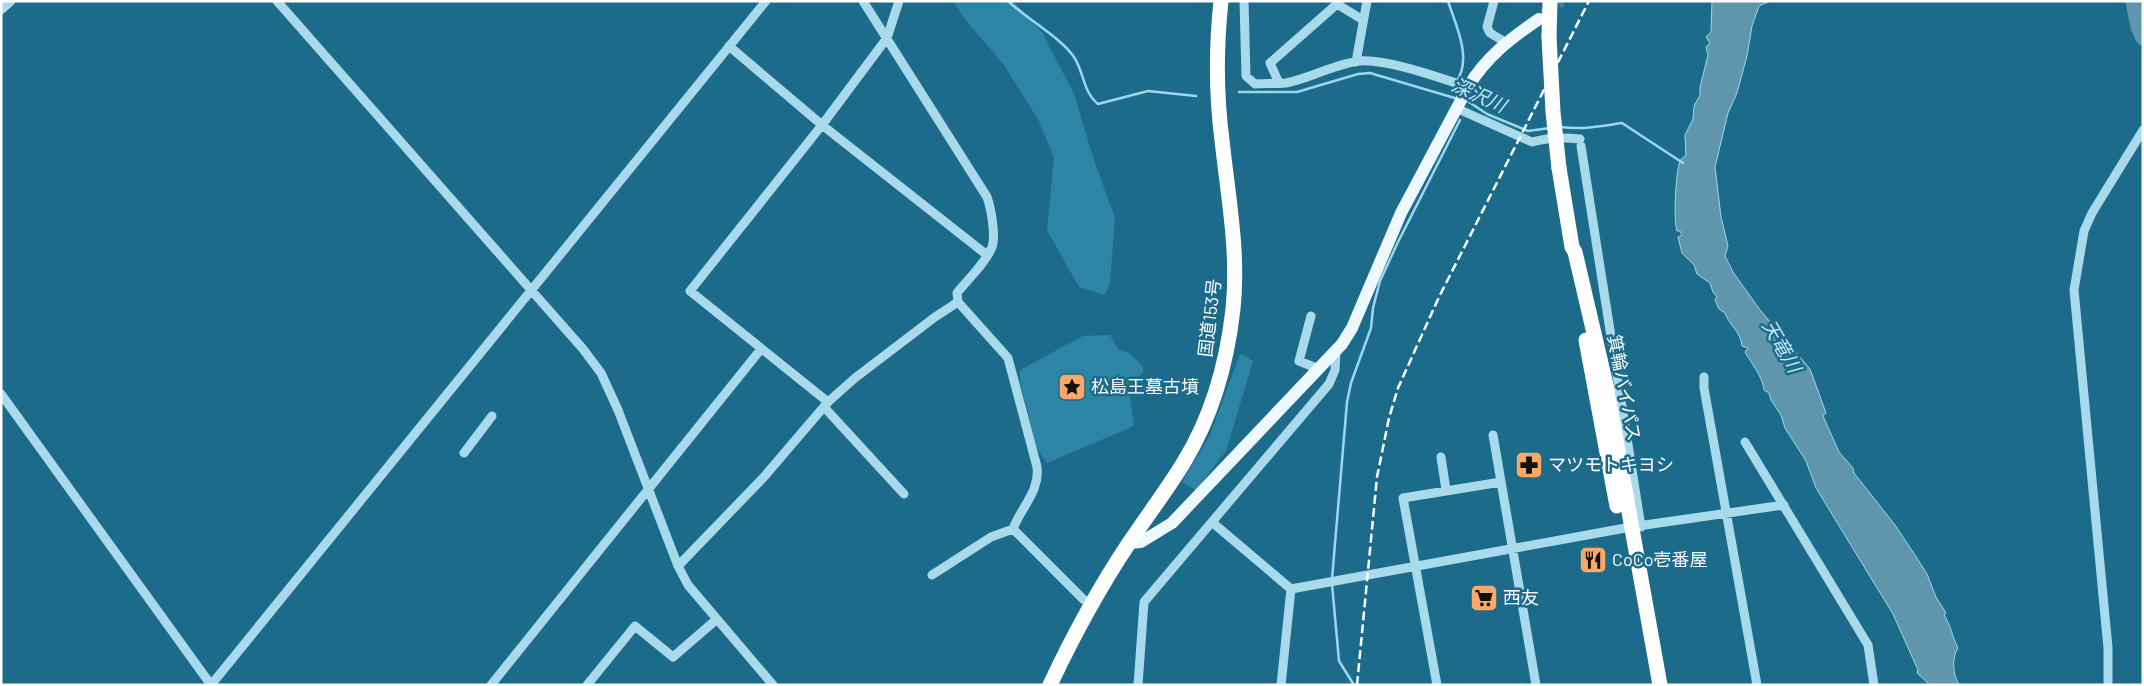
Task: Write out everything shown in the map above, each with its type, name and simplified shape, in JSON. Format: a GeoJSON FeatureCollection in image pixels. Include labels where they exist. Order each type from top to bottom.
{"type":"FeatureCollection","features":[{"type":"Feature","properties":{"kind":"highway","name":"国道153号"},"geometry":{"type":"LineString","coordinates":[[1050,685],[1092,604],[1129,543],[1184,462],[1197,438],[1217,387],[1230,337],[1236,279],[1235,242],[1222,142],[1217,75],[1220,1]]}},
{"type":"Feature","properties":{"kind":"highway","name":"箕輪バイパス"},"geometry":{"type":"LineString","coordinates":[[1550,1],[1549,37],[1553,112],[1559,168],[1572,247],[1570,254],[1631,528],[1660,685]]}},
{"type":"Feature","properties":{"kind":"highway","name":"箕輪バイパス"},"geometry":{"type":"LineString","coordinates":[[1631,528],[1649,685]]}},
{"type":"Feature","properties":{"kind":"main road"},"geometry":{"type":"LineString","coordinates":[[1129,543],[1141,542],[1172,523],[1336,351],[1352,328],[1401,212],[1457,106],[1478,71],[1505,42],[1539,19]]}},
{"type":"Feature","properties":{"kind":"street"},"geometry":{"type":"LineString","coordinates":[[1,10],[11,1]]}},
{"type":"Feature","properties":{"kind":"street"},"geometry":{"type":"LineString","coordinates":[[277,1],[583,348],[601,373],[618,410],[678,566],[688,585],[773,685]]}},
{"type":"Feature","properties":{"kind":"street"},"geometry":{"type":"LineString","coordinates":[[1,394],[211,685],[766,1]]}},
{"type":"Feature","properties":{"kind":"street"},"geometry":{"type":"LineString","coordinates":[[863,1],[987,197],[991,207],[993,244],[987,256],[957,293],[958,302],[1008,358],[1037,467],[1038,479],[1035,488],[1017,519],[1013,530]]}},
{"type":"Feature","properties":{"kind":"street"},"geometry":{"type":"LineString","coordinates":[[899,1],[887,38],[822,125],[690,291],[762,349],[826,405],[904,494]]}},
{"type":"Feature","properties":{"kind":"street"},"geometry":{"type":"LineString","coordinates":[[1244,1],[1246,76],[1255,84],[1282,83],[1342,64],[1356,62],[1379,63],[1425,74],[1467,89]]}},
{"type":"Feature","properties":{"kind":"street"},"geometry":{"type":"LineString","coordinates":[[1356,62],[1367,1]]}},
{"type":"Feature","properties":{"kind":"street"},"geometry":{"type":"LineString","coordinates":[[1494,1],[1487,27],[1490,33],[1505,42]]}},
{"type":"Feature","properties":{"kind":"street"},"geometry":{"type":"LineString","coordinates":[[1282,83],[1270,63],[1337,4],[1363,20]]}},
{"type":"Feature","properties":{"kind":"street"},"geometry":{"type":"LineString","coordinates":[[729,46],[822,125],[987,256]]}},
{"type":"Feature","properties":{"kind":"street"},"geometry":{"type":"LineString","coordinates":[[1457,106],[1532,142],[1544,138],[1562,136],[1580,142],[1631,528]]}},
{"type":"Feature","properties":{"kind":"street"},"geometry":{"type":"LineString","coordinates":[[2108,685],[2108,648],[2074,290],[2084,232],[2092,213],[2143,130]]}},
{"type":"Feature","properties":{"kind":"street"},"geometry":{"type":"LineString","coordinates":[[678,566],[763,478],[826,405],[855,378],[935,317],[958,302]]}},
{"type":"Feature","properties":{"kind":"street"},"geometry":{"type":"LineString","coordinates":[[1311,316],[1299,361],[1320,369]]}},
{"type":"Feature","properties":{"kind":"street"},"geometry":{"type":"LineString","coordinates":[[490,685],[762,349]]}},
{"type":"Feature","properties":{"kind":"street"},"geometry":{"type":"LineString","coordinates":[[1138,685],[1144,602],[1329,384],[1335,370],[1336,351]]}},
{"type":"Feature","properties":{"kind":"street"},"geometry":{"type":"LineString","coordinates":[[1704,377],[1757,685]]}},
{"type":"Feature","properties":{"kind":"street"},"geometry":{"type":"LineString","coordinates":[[464,453],[492,416]]}},
{"type":"Feature","properties":{"kind":"street"},"geometry":{"type":"LineString","coordinates":[[1493,435],[1536,685]]}},
{"type":"Feature","properties":{"kind":"street"},"geometry":{"type":"LineString","coordinates":[[1745,442],[1868,645],[1874,685]]}},
{"type":"Feature","properties":{"kind":"street"},"geometry":{"type":"LineString","coordinates":[[1440,457],[1446,490]]}},
{"type":"Feature","properties":{"kind":"street"},"geometry":{"type":"LineString","coordinates":[[1437,685],[1404,498],[1501,482]]}},
{"type":"Feature","properties":{"kind":"street"},"geometry":{"type":"LineString","coordinates":[[1213,523],[1291,588],[1726,512],[1784,505]]}},
{"type":"Feature","properties":{"kind":"street"},"geometry":{"type":"LineString","coordinates":[[932,575],[991,537],[1013,530]]}},
{"type":"Feature","properties":{"kind":"street"},"geometry":{"type":"LineString","coordinates":[[1013,530],[1084,599],[1092,604]]}},
{"type":"Feature","properties":{"kind":"street"},"geometry":{"type":"LineString","coordinates":[[1281,685],[1291,588]]}},
{"type":"Feature","properties":{"kind":"street"},"geometry":{"type":"LineString","coordinates":[[587,685],[635,626],[673,656],[717,619]]}},
{"type":"Feature","properties":{"kind":"shaded area"},"geometry":{"type":"Polygon","coordinates":[[[953,1],[1013,1],[1042,32],[1074,94],[1092,154],[1115,218],[1110,283],[1105,295],[1079,287],[1047,230],[1054,157],[1039,121],[1004,65],[964,18],[953,1]]]}},
{"type":"Feature","properties":{"kind":"shaded area"},"geometry":{"type":"Polygon","coordinates":[[[1110,335],[1118,350],[1128,352],[1143,366],[1143,373],[1128,384],[1134,426],[1047,463],[1036,447],[1020,381],[1020,370],[1083,336],[1110,335]]]}},
{"type":"Feature","properties":{"kind":"shaded area"},"geometry":{"type":"Polygon","coordinates":[[[1240,354],[1253,361],[1226,451],[1196,490],[1182,482],[1210,435],[1240,354]]]}},
{"type":"Feature","properties":{"kind":"water","name":"天竜川"},"geometry":{"type":"Polygon","coordinates":[[[1712,1],[1770,1],[1759,6],[1752,26],[1747,56],[1737,93],[1728,113],[1715,167],[1721,217],[1728,246],[1725,256],[1733,272],[1760,310],[1810,369],[1826,413],[1823,416],[1839,452],[1895,525],[1927,574],[1936,597],[1946,613],[1944,615],[1958,648],[1954,666],[1955,677],[1960,685],[1930,685],[1917,673],[1918,670],[1893,614],[1816,488],[1806,461],[1785,428],[1781,415],[1771,400],[1769,393],[1764,390],[1759,375],[1745,352],[1748,348],[1742,346],[1737,333],[1725,313],[1719,309],[1715,300],[1717,297],[1710,283],[1697,274],[1694,265],[1682,253],[1678,237],[1682,235],[1680,231],[1677,231],[1675,217],[1677,174],[1680,161],[1686,156],[1685,135],[1693,119],[1694,106],[1700,95],[1700,87],[1708,55],[1706,47],[1710,43],[1706,37],[1711,32],[1712,1]]]}},
{"type":"Feature","properties":{"kind":"waterway","name":"深沢川"},"geometry":{"type":"LineString","coordinates":[[1008,1],[1068,50],[1077,63],[1089,94],[1098,104],[1148,91],[1196,96]]}},
{"type":"Feature","properties":{"kind":"waterway"},"geometry":{"type":"LineString","coordinates":[[1448,1],[1463,52],[1461,72],[1457,81]]}},
{"type":"Feature","properties":{"kind":"waterway"},"geometry":{"type":"LineString","coordinates":[[2133,1],[2138,27],[2143,38]]}},
{"type":"Feature","properties":{"kind":"waterway","name":"深沢川"},"geometry":{"type":"LineString","coordinates":[[1239,92],[1297,92],[1358,74],[1370,73],[1458,99]]}},
{"type":"Feature","properties":{"kind":"waterway","name":"深沢川"},"geometry":{"type":"LineString","coordinates":[[1466,100],[1487,114],[1528,131],[1550,128]]}},
{"type":"Feature","properties":{"kind":"waterway"},"geometry":{"type":"LineString","coordinates":[[1332,579],[1347,402],[1351,383],[1371,328],[1373,308],[1380,281],[1460,120]]}},
{"type":"Feature","properties":{"kind":"waterway","name":"深沢川"},"geometry":{"type":"LineString","coordinates":[[1561,127],[1584,128],[1622,123],[1683,163]]}},
{"type":"Feature","properties":{"kind":"waterway"},"geometry":{"type":"LineString","coordinates":[[1332,584],[1339,661],[1354,685]]}},
{"type":"Feature","properties":{"kind":"tunnel"},"geometry":{"type":"LineString","coordinates":[[1544,15],[1561,1]]}},
{"type":"Feature","properties":{"kind":"railway"},"geometry":{"type":"LineString","coordinates":[[1357,685],[1377,477],[1389,418],[1398,388],[1439,297],[1589,1]]}},
{"type":"Feature","properties":{"kind":"place","name":"松島王墓古墳"},"geometry":{"type":"Point","coordinates":[1072,387]}},
{"type":"Feature","properties":{"kind":"place","name":"マツモトキヨシ"},"geometry":{"type":"Point","coordinates":[1529,465]}},
{"type":"Feature","properties":{"kind":"place","name":"CoCo壱番屋"},"geometry":{"type":"Point","coordinates":[1593,560]}},
{"type":"Feature","properties":{"kind":"place","name":"西友"},"geometry":{"type":"Point","coordinates":[1484,598]}}]}
